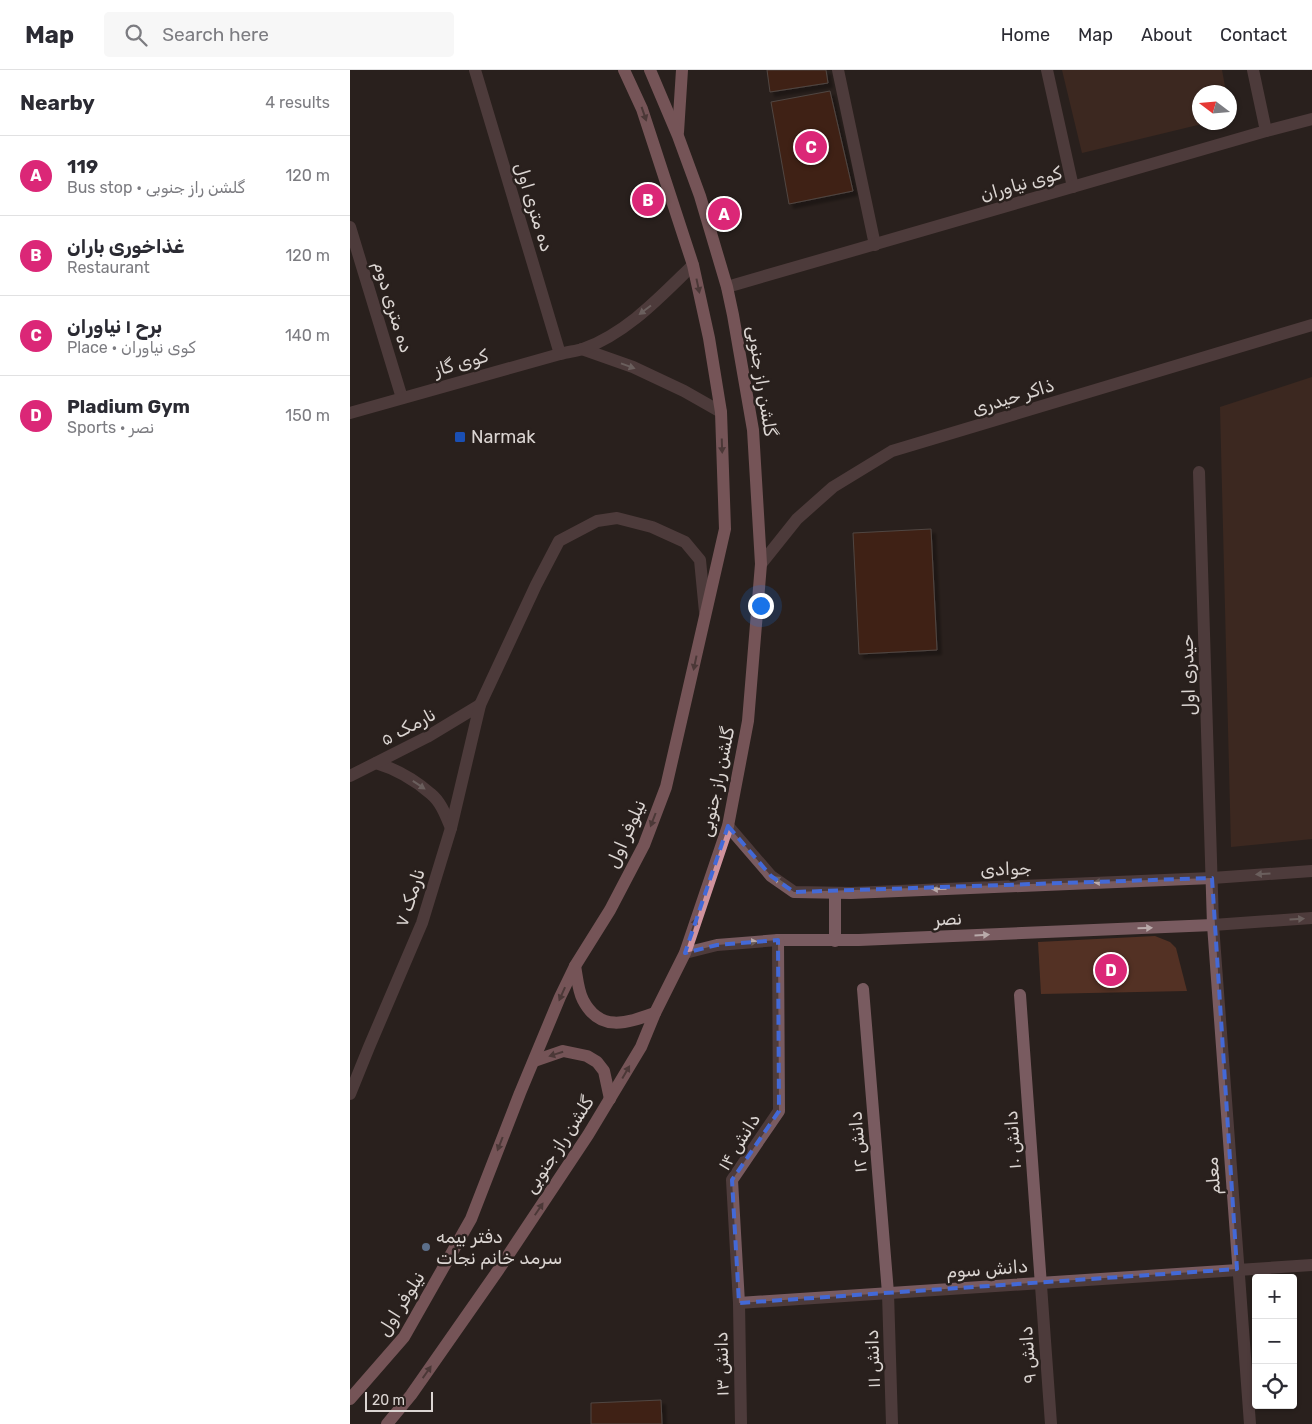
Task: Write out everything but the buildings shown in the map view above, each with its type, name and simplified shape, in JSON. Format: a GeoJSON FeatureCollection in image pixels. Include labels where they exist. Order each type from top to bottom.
{"type":"FeatureCollection","features":[{"type":"Feature","properties":{"kind":"main road"},"geometry":{"type":"LineString","coordinates":[[624,70],[642,109],[693,265],[709,338],[722,412],[725,529],[705,615]]}},
{"type":"Feature","properties":{"kind":"main road","name":"گلشن راز جنوبی"},"geometry":{"type":"LineString","coordinates":[[386,1424],[411,1395],[498,1269],[610,1099],[640,1046],[685,953],[728,826],[748,721],[761,564],[753,430],[727,288],[700,196],[678,136],[650,70]]}},
{"type":"Feature","properties":{"kind":"main road"},"geometry":{"type":"LineString","coordinates":[[678,136],[682,70]]}},
{"type":"Feature","properties":{"kind":"main road","name":"نیلوفر اول"},"geometry":{"type":"LineString","coordinates":[[350,1398],[404,1337],[471,1219],[520,1093],[575,966],[610,910],[644,845],[666,787],[705,615]]}},
{"type":"Feature","properties":{"kind":"main road"},"geometry":{"type":"LineString","coordinates":[[575,966],[582,1000],[598,1018],[610,1023],[631,1021],[655,1013]]}},
{"type":"Feature","properties":{"kind":"main road"},"geometry":{"type":"LineString","coordinates":[[534,1061],[563,1051],[587,1056],[597,1062],[604,1071],[610,1099]]}},
{"type":"Feature","properties":{"kind":"street","name":"ده متری اول"},"geometry":{"type":"LineString","coordinates":[[475,70],[560,354]]}},
{"type":"Feature","properties":{"kind":"street"},"geometry":{"type":"LineString","coordinates":[[838,70],[875,245]]}},
{"type":"Feature","properties":{"kind":"street"},"geometry":{"type":"LineString","coordinates":[[1047,70],[1073,187]]}},
{"type":"Feature","properties":{"kind":"street"},"geometry":{"type":"LineString","coordinates":[[1253,70],[1266,132]]}},
{"type":"Feature","properties":{"kind":"street","name":"کوی نیاوران"},"geometry":{"type":"LineString","coordinates":[[727,288],[1312,119]]}},
{"type":"Feature","properties":{"kind":"street","name":"ده متری دوم"},"geometry":{"type":"LineString","coordinates":[[350,226],[402,398]]}},
{"type":"Feature","properties":{"kind":"street","name":"کوی گاز"},"geometry":{"type":"LineString","coordinates":[[350,413],[582,349],[613,334],[644,311],[693,265]]}},
{"type":"Feature","properties":{"kind":"street","name":"ذاکر حیدری"},"geometry":{"type":"LineString","coordinates":[[761,564],[804,512],[833,487],[892,451],[1312,326]]}},
{"type":"Feature","properties":{"kind":"street"},"geometry":{"type":"LineString","coordinates":[[582,349],[633,367],[684,391],[722,412]]}},
{"type":"Feature","properties":{"kind":"street","name":"حیدری اول"},"geometry":{"type":"LineString","coordinates":[[1199,472],[1214,925]]}},
{"type":"Feature","properties":{"kind":"street","name":"نیلوفر اول"},"geometry":{"type":"LineString","coordinates":[[480,706],[536,585],[559,541],[596,521],[617,518],[652,527],[686,542],[700,560],[705,615]]}},
{"type":"Feature","properties":{"kind":"street","name":"نارمک ۵"},"geometry":{"type":"LineString","coordinates":[[350,776],[427,737],[480,706]]}},
{"type":"Feature","properties":{"kind":"street","name":"نارمک ۷"},"geometry":{"type":"LineString","coordinates":[[350,1094],[422,924],[451,828],[480,706]]}},
{"type":"Feature","properties":{"kind":"street"},"geometry":{"type":"LineString","coordinates":[[376,764],[395,769],[432,794],[444,812],[451,828]]}},
{"type":"Feature","properties":{"kind":"street","name":"جوادی"},"geometry":{"type":"LineString","coordinates":[[728,826],[771,876],[794,892],[835,893],[1212,878],[1312,871]]}},
{"type":"Feature","properties":{"kind":"street"},"geometry":{"type":"LineString","coordinates":[[835,893],[835,940]]}},
{"type":"Feature","properties":{"kind":"street"},"geometry":{"type":"LineString","coordinates":[[1214,925],[1312,918]]}},
{"type":"Feature","properties":{"kind":"street","name":"نصر"},"geometry":{"type":"LineString","coordinates":[[685,953],[717,944],[778,940],[835,940],[1214,925]]}},
{"type":"Feature","properties":{"kind":"street","name":"معلم"},"geometry":{"type":"LineString","coordinates":[[1214,925],[1237,1269],[1250,1424]]}},
{"type":"Feature","properties":{"kind":"street","name":"دانش ۱۴"},"geometry":{"type":"LineString","coordinates":[[739,1303],[732,1180],[779,1111],[778,940]]}},
{"type":"Feature","properties":{"kind":"street","name":"دانش ۱۲"},"geometry":{"type":"LineString","coordinates":[[863,988],[888,1293]]}},
{"type":"Feature","properties":{"kind":"street","name":"دانش ۱۰"},"geometry":{"type":"LineString","coordinates":[[1020,995],[1040,1283]]}},
{"type":"Feature","properties":{"kind":"street","name":"دانش سوم"},"geometry":{"type":"LineString","coordinates":[[739,1303],[1312,1265]]}},
{"type":"Feature","properties":{"kind":"street","name":"دانش ۹"},"geometry":{"type":"LineString","coordinates":[[1040,1283],[1051,1424]]}},
{"type":"Feature","properties":{"kind":"street","name":"دانش ۱۱"},"geometry":{"type":"LineString","coordinates":[[888,1293],[892,1424]]}},
{"type":"Feature","properties":{"kind":"street","name":"دانش ۱۳"},"geometry":{"type":"LineString","coordinates":[[739,1303],[741,1424]]}},
{"type":"Feature","properties":{"kind":"highlighted area"},"geometry":{"type":"Polygon","coordinates":[[[728,826],[771,876],[794,892],[1212,878],[1237,1269],[739,1303],[732,1180],[779,1111],[778,940],[717,945],[685,953],[728,826]]]}},
{"type":"Feature","properties":{"kind":"shaded area"},"geometry":{"type":"Polygon","coordinates":[[[1062,70],[1222,70],[1225,85],[1192,85],[1192,126],[1082,153],[1062,70]]]}},
{"type":"Feature","properties":{"kind":"shaded area"},"geometry":{"type":"Polygon","coordinates":[[[1312,377],[1312,839],[1231,847],[1220,407],[1312,377]]]}},
{"type":"Feature","properties":{"kind":"shaded area"},"geometry":{"type":"Polygon","coordinates":[[[1155,936],[1170,942],[1176,948],[1187,991],[1041,994],[1038,942],[1155,936]]]}},
{"type":"Feature","properties":{"kind":"place","name":"برح ۱ نیاوران"},"geometry":{"type":"Point","coordinates":[811,147]}},
{"type":"Feature","properties":{"kind":"place","name":"غذاخوری باران"},"geometry":{"type":"Point","coordinates":[648,200]}},
{"type":"Feature","properties":{"kind":"place","name":"119"},"geometry":{"type":"Point","coordinates":[724,214]}},
{"type":"Feature","properties":{"kind":"place","name":"Narmak"},"geometry":{"type":"Point","coordinates":[460,437]}},
{"type":"Feature","properties":{"kind":"place","name":"Pladium Gym"},"geometry":{"type":"Point","coordinates":[1111,970]}},
{"type":"Feature","properties":{"kind":"place","name":"دفتر بیمه سرمد خانم نجات"},"geometry":{"type":"Point","coordinates":[426,1247]}}]}
